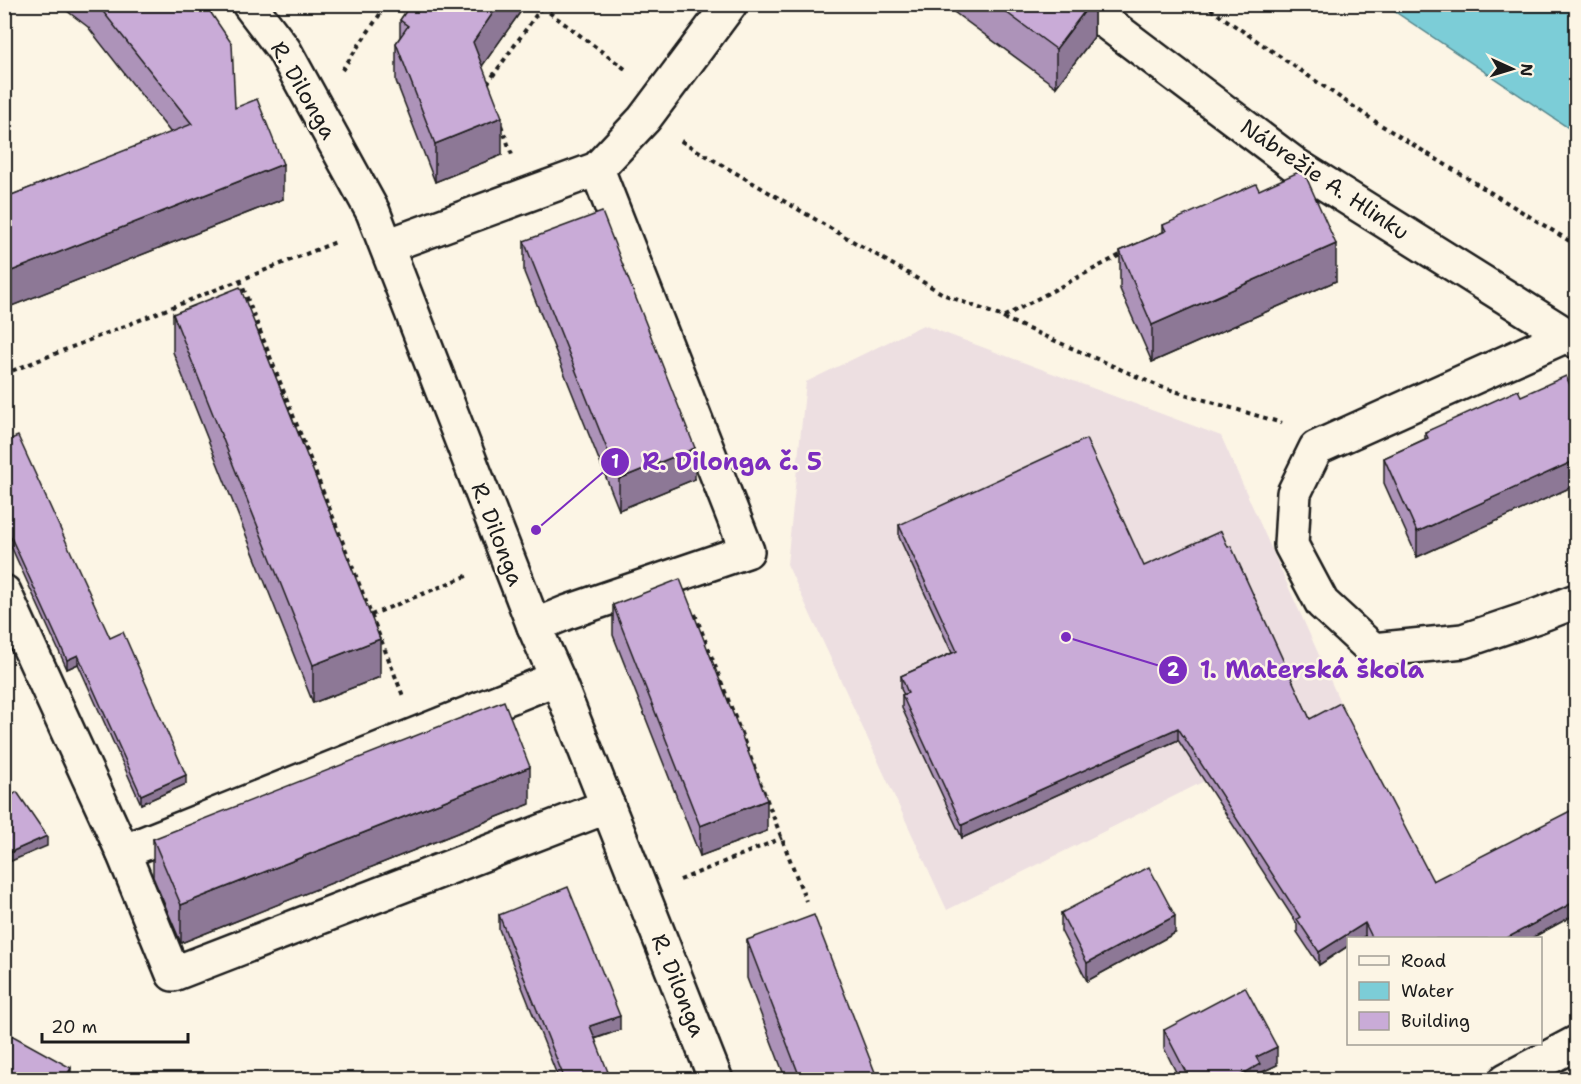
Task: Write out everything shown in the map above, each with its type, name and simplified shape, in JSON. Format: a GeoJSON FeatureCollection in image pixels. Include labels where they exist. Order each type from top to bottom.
{"type":"FeatureCollection","features":[{"type":"Feature","properties":{"kind":"street","name":"R. Dilonga"},"geometry":{"type":"LineString","coordinates":[[249,4],[284,50],[372,212],[387,246],[534,626],[557,678],[716,1080]]}},
{"type":"Feature","properties":{"kind":"street"},"geometry":{"type":"LineString","coordinates":[[387,246],[597,169],[653,107],[729,4]]}},
{"type":"Feature","properties":{"kind":"street","name":"Nábrežie A. Hlinku"},"geometry":{"type":"LineString","coordinates":[[1082,4],[1294,164],[1572,338]]}},
{"type":"Feature","properties":{"kind":"street"},"geometry":{"type":"LineString","coordinates":[[534,626],[568,612],[747,551],[597,169]]}},
{"type":"Feature","properties":{"kind":"street"},"geometry":{"type":"LineString","coordinates":[[1572,338],[1316,448],[1294,493],[1291,545],[1322,603],[1373,650],[1462,641],[1576,601]]}},
{"type":"Feature","properties":{"kind":"street"},"geometry":{"type":"LineString","coordinates":[[4,592],[123,852],[173,974],[608,806]]}},
{"type":"Feature","properties":{"kind":"street"},"geometry":{"type":"LineString","coordinates":[[123,852],[557,678]]}},
{"type":"Feature","properties":{"kind":"street"},"geometry":{"type":"LineString","coordinates":[[1506,1080],[1576,1043]]}},
{"type":"Feature","properties":{"kind":"path"},"geometry":{"type":"LineString","coordinates":[[316,107],[387,4]]}},
{"type":"Feature","properties":{"kind":"path"},"geometry":{"type":"LineString","coordinates":[[1203,4],[1376,122],[1576,245]]}},
{"type":"Feature","properties":{"kind":"path"},"geometry":{"type":"LineString","coordinates":[[488,91],[486,85],[543,6],[653,107],[945,296],[1003,317],[1161,387],[1333,439]]}},
{"type":"Feature","properties":{"kind":"path"},"geometry":{"type":"LineString","coordinates":[[500,124],[526,195]]}},
{"type":"Feature","properties":{"kind":"path"},"geometry":{"type":"LineString","coordinates":[[4,374],[336,242]]}},
{"type":"Feature","properties":{"kind":"path"},"geometry":{"type":"LineString","coordinates":[[1003,317],[1128,252]]}},
{"type":"Feature","properties":{"kind":"path"},"geometry":{"type":"LineString","coordinates":[[240,280],[418,734]]}},
{"type":"Feature","properties":{"kind":"path"},"geometry":{"type":"LineString","coordinates":[[680,574],[806,901]]}},
{"type":"Feature","properties":{"kind":"path"},"geometry":{"type":"LineString","coordinates":[[371,615],[469,575]]}},
{"type":"Feature","properties":{"kind":"path"},"geometry":{"type":"LineString","coordinates":[[677,881],[782,838]]}},
{"type":"Feature","properties":{"kind":"shaded area"},"geometry":{"type":"Polygon","coordinates":[[[923,325],[1221,436],[1344,711],[947,910],[787,564],[806,382],[923,325]]]}},
{"type":"Feature","properties":{"kind":"water"},"geometry":{"type":"Polygon","coordinates":[[[1385,5],[1576,5],[1576,133],[1385,5]]]}},
{"type":"Feature","properties":{"kind":"building"},"geometry":{"type":"Polygon","coordinates":[[[97,4],[205,4],[232,44],[235,108],[257,99],[283,164],[4,274],[4,198],[192,124],[97,4]]]}},
{"type":"Feature","properties":{"kind":"building"},"geometry":{"type":"Polygon","coordinates":[[[411,4],[499,4],[473,42],[502,117],[435,144],[396,43],[408,26],[400,20],[411,4]]]}},
{"type":"Feature","properties":{"kind":"building"},"geometry":{"type":"Polygon","coordinates":[[[995,4],[1090,4],[1056,49],[995,4]]]}},
{"type":"Feature","properties":{"kind":"building"},"geometry":{"type":"Polygon","coordinates":[[[1303,170],[1336,244],[1152,325],[1120,251],[1166,231],[1163,225],[1256,184],[1259,190],[1303,170]]]}},
{"type":"Feature","properties":{"kind":"building"},"geometry":{"type":"Polygon","coordinates":[[[602,212],[695,448],[619,479],[524,241],[602,212]]]}},
{"type":"Feature","properties":{"kind":"building"},"geometry":{"type":"Polygon","coordinates":[[[240,287],[380,639],[313,665],[173,314],[240,287]]]}},
{"type":"Feature","properties":{"kind":"building"},"geometry":{"type":"Polygon","coordinates":[[[1566,376],[1576,398],[1576,460],[1417,532],[1384,458],[1428,438],[1425,432],[1518,390],[1521,396],[1566,376]]]}},
{"type":"Feature","properties":{"kind":"building"},"geometry":{"type":"Polygon","coordinates":[[[18,436],[110,638],[123,632],[186,775],[141,795],[78,655],[67,660],[4,522],[4,442],[18,436]]]}},
{"type":"Feature","properties":{"kind":"building"},"geometry":{"type":"Polygon","coordinates":[[[1086,439],[1144,566],[1221,531],[1228,547],[1231,546],[1310,719],[1340,703],[1433,881],[1576,808],[1576,901],[1509,937],[1372,937],[1365,923],[1319,952],[1297,919],[1300,917],[1178,728],[962,825],[902,695],[908,693],[901,676],[957,651],[899,525],[1086,439]]]}},
{"type":"Feature","properties":{"kind":"building"},"geometry":{"type":"Polygon","coordinates":[[[680,579],[767,800],[700,826],[613,605],[680,579]]]}},
{"type":"Feature","properties":{"kind":"building"},"geometry":{"type":"Polygon","coordinates":[[[504,701],[530,767],[181,905],[153,839],[504,701]]]}},
{"type":"Feature","properties":{"kind":"building"},"geometry":{"type":"Polygon","coordinates":[[[17,792],[47,836],[4,855],[4,801],[17,792]]]}},
{"type":"Feature","properties":{"kind":"building"},"geometry":{"type":"Polygon","coordinates":[[[1149,867],[1175,916],[1087,963],[1061,913],[1149,867]]]}},
{"type":"Feature","properties":{"kind":"building"},"geometry":{"type":"Polygon","coordinates":[[[568,887],[620,1016],[590,1026],[608,1072],[590,1080],[565,1080],[499,915],[568,887]]]}},
{"type":"Feature","properties":{"kind":"building"},"geometry":{"type":"Polygon","coordinates":[[[814,915],[878,1080],[801,1080],[747,940],[814,915]]]}},
{"type":"Feature","properties":{"kind":"building"},"geometry":{"type":"Polygon","coordinates":[[[1245,987],[1277,1047],[1256,1057],[1260,1064],[1238,1077],[1237,1080],[1190,1080],[1164,1030],[1245,987]]]}},
{"type":"Feature","properties":{"kind":"building"},"geometry":{"type":"Polygon","coordinates":[[[4,1031],[71,1068],[64,1080],[4,1080],[4,1031]]]}},
{"type":"Feature","properties":{"kind":"place","name":"R. Dilonga č. 5"},"geometry":{"type":"Point","coordinates":[536,530]}},
{"type":"Feature","properties":{"kind":"place","name":"1. Materská škola"},"geometry":{"type":"Point","coordinates":[1066,637]}}]}
